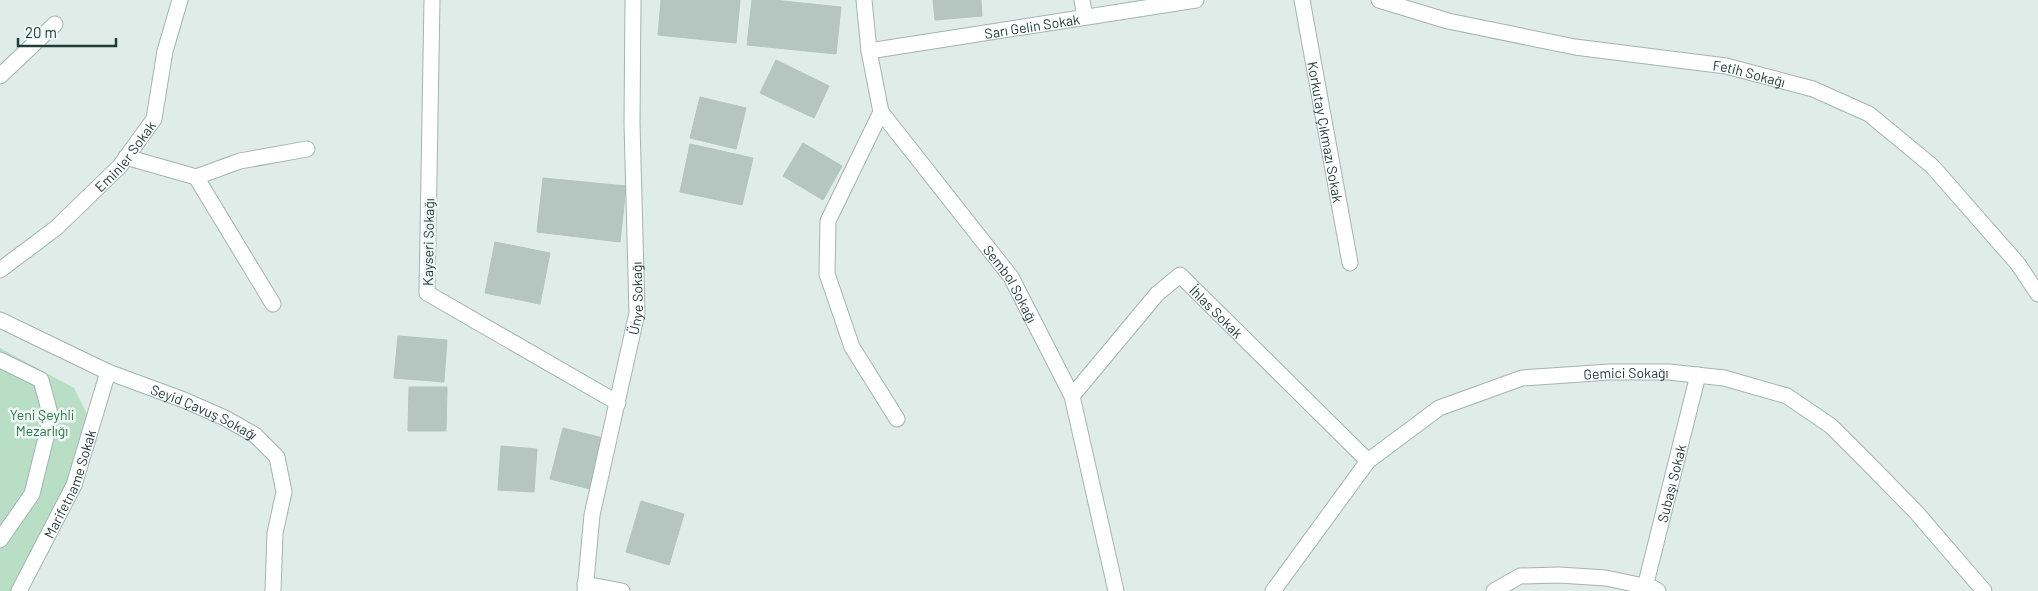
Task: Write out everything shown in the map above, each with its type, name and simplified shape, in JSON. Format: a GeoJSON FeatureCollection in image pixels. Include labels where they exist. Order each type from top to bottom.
{"type":"FeatureCollection","features":[{"type":"Feature","properties":{"kind":"street","name":"Eminler Sokak"},"geometry":{"type":"LineString","coordinates":[[0,270],[56,228],[120,166],[154,119],[165,51],[180,0]]}},
{"type":"Feature","properties":{"kind":"street","name":"Kayseri Sokağı"},"geometry":{"type":"LineString","coordinates":[[432,0],[427,293],[618,403]]}},
{"type":"Feature","properties":{"kind":"street","name":"Ünye Sokağı"},"geometry":{"type":"LineString","coordinates":[[585,588],[592,515],[638,313],[632,123],[633,0]]}},
{"type":"Feature","properties":{"kind":"street","name":"Sembol Sokağı"},"geometry":{"type":"LineString","coordinates":[[864,0],[869,51],[881,112],[1011,277],[1072,396],[1116,591]]}},
{"type":"Feature","properties":{"kind":"street"},"geometry":{"type":"LineString","coordinates":[[1082,0],[1085,18]]}},
{"type":"Feature","properties":{"kind":"street","name":"Sarı Gelin Sokak"},"geometry":{"type":"LineString","coordinates":[[869,51],[1196,0]]}},
{"type":"Feature","properties":{"kind":"street","name":"Korkutay Çıkmazı Sokak"},"geometry":{"type":"LineString","coordinates":[[1302,0],[1350,263]]}},
{"type":"Feature","properties":{"kind":"street","name":"Fetih Sokağı"},"geometry":{"type":"LineString","coordinates":[[1380,0],[1448,21],[1575,47],[1726,66],[1813,89],[1869,114],[1932,166],[2018,264],[2038,294]]}},
{"type":"Feature","properties":{"kind":"street"},"geometry":{"type":"LineString","coordinates":[[0,76],[55,24]]}},
{"type":"Feature","properties":{"kind":"street"},"geometry":{"type":"LineString","coordinates":[[881,112],[828,221],[827,274],[852,347],[897,420]]}},
{"type":"Feature","properties":{"kind":"street"},"geometry":{"type":"LineString","coordinates":[[126,157],[196,177],[240,161],[306,149]]}},
{"type":"Feature","properties":{"kind":"street"},"geometry":{"type":"LineString","coordinates":[[196,177],[273,304]]}},
{"type":"Feature","properties":{"kind":"street","name":"İhlas Sokak"},"geometry":{"type":"LineString","coordinates":[[1072,396],[1157,294],[1180,275],[1368,461]]}},
{"type":"Feature","properties":{"kind":"street","name":"Seyid Çavuş Sokağı"},"geometry":{"type":"LineString","coordinates":[[0,320],[108,372],[184,400],[225,418],[255,435],[276,457],[284,492],[275,533],[273,591]]}},
{"type":"Feature","properties":{"kind":"street"},"geometry":{"type":"LineString","coordinates":[[0,360],[41,380],[51,417],[32,494],[0,540]]}},
{"type":"Feature","properties":{"kind":"street","name":"Marifetname Sokak"},"geometry":{"type":"LineString","coordinates":[[19,591],[74,485],[108,372]]}},
{"type":"Feature","properties":{"kind":"street","name":"Gemici Sokağı"},"geometry":{"type":"LineString","coordinates":[[1273,591],[1368,461],[1439,408],[1522,378],[1610,372],[1669,372],[1724,378],[1787,396],[1831,426],[1916,512],[1984,591]]}},
{"type":"Feature","properties":{"kind":"street","name":"Subaşı Sokak"},"geometry":{"type":"LineString","coordinates":[[1649,589],[1698,375]]}},
{"type":"Feature","properties":{"kind":"street"},"geometry":{"type":"LineString","coordinates":[[1494,591],[1520,576],[1559,575],[1606,578],[1649,589]]}},
{"type":"Feature","properties":{"kind":"street"},"geometry":{"type":"LineString","coordinates":[[585,588],[622,591]]}},
{"type":"Feature","properties":{"kind":"green space","name":"Yeni Şeyhli Mezarlığı"},"geometry":{"type":"Polygon","coordinates":[[[0,348],[74,388],[89,418],[63,497],[12,591],[0,591],[0,348]]]}},
{"type":"Feature","properties":{"kind":"building"},"geometry":{"type":"Polygon","coordinates":[[[661,0],[740,0],[736,43],[658,35],[661,0]]]}},
{"type":"Feature","properties":{"kind":"building"},"geometry":{"type":"Polygon","coordinates":[[[752,0],[773,0],[841,7],[836,54],[747,45],[752,0]]]}},
{"type":"Feature","properties":{"kind":"building"},"geometry":{"type":"Polygon","coordinates":[[[933,0],[981,0],[982,16],[935,20],[933,0]]]}},
{"type":"Feature","properties":{"kind":"building"},"geometry":{"type":"Polygon","coordinates":[[[776,60],[829,86],[814,118],[760,93],[776,60]]]}},
{"type":"Feature","properties":{"kind":"building"},"geometry":{"type":"Polygon","coordinates":[[[700,97],[746,108],[736,149],[690,138],[700,97]]]}},
{"type":"Feature","properties":{"kind":"building"},"geometry":{"type":"Polygon","coordinates":[[[803,143],[842,166],[823,200],[783,176],[803,143]]]}},
{"type":"Feature","properties":{"kind":"building"},"geometry":{"type":"Polygon","coordinates":[[[690,144],[753,158],[742,205],[680,192],[690,144]]]}},
{"type":"Feature","properties":{"kind":"building"},"geometry":{"type":"Polygon","coordinates":[[[543,178],[626,186],[620,242],[537,232],[543,178]]]}},
{"type":"Feature","properties":{"kind":"building"},"geometry":{"type":"Polygon","coordinates":[[[495,242],[550,253],[540,304],[485,293],[495,242]]]}},
{"type":"Feature","properties":{"kind":"building"},"geometry":{"type":"Polygon","coordinates":[[[398,336],[447,340],[444,382],[394,378],[398,336]]]}},
{"type":"Feature","properties":{"kind":"building"},"geometry":{"type":"Polygon","coordinates":[[[409,387],[447,387],[446,431],[408,431],[409,387]]]}},
{"type":"Feature","properties":{"kind":"building"},"geometry":{"type":"Polygon","coordinates":[[[563,428],[603,438],[590,489],[550,479],[563,428]]]}},
{"type":"Feature","properties":{"kind":"building"},"geometry":{"type":"Polygon","coordinates":[[[501,446],[537,449],[534,492],[498,490],[501,446]]]}},
{"type":"Feature","properties":{"kind":"building"},"geometry":{"type":"Polygon","coordinates":[[[641,501],[684,514],[669,565],[626,552],[641,501]]]}}]}
